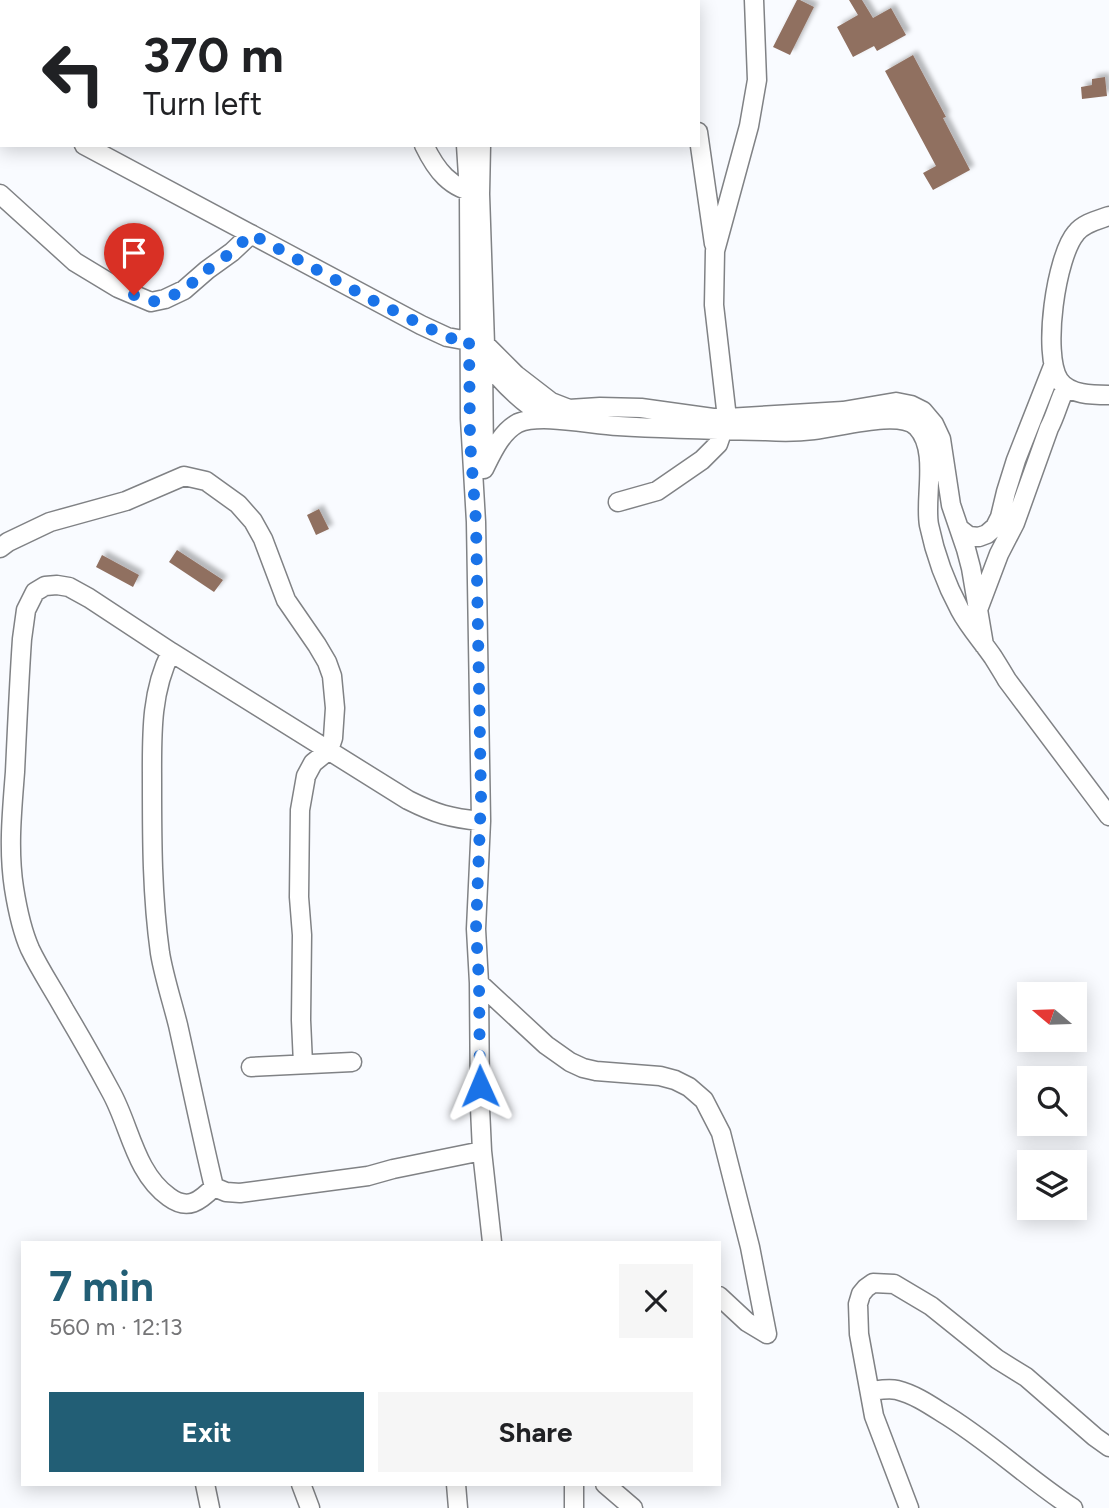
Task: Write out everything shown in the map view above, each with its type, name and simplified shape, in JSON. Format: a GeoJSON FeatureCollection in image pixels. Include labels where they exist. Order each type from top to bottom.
{"type":"FeatureCollection","features":[{"type":"Feature","properties":{"kind":"street"},"geometry":{"type":"LineString","coordinates":[[715,251],[749,126],[757,80],[754,0]]}},
{"type":"Feature","properties":{"kind":"street"},"geometry":{"type":"LineString","coordinates":[[618,502],[657,491],[702,460],[718,444],[725,424],[714,304],[715,251],[700,146]]}},
{"type":"Feature","properties":{"kind":"street"},"geometry":{"type":"LineString","coordinates":[[88,147],[376,302],[447,337],[479,347],[560,406],[569,409],[641,408],[784,432],[883,419],[916,426],[926,445],[929,469],[928,522],[936,555],[960,610],[1007,680],[1109,816]]}},
{"type":"Feature","properties":{"kind":"street"},"geometry":{"type":"LineString","coordinates":[[425,147],[446,179],[459,189],[474,193]]}},
{"type":"Feature","properties":{"kind":"street"},"geometry":{"type":"LineString","coordinates":[[466,147],[474,193],[484,469],[476,522]]}},
{"type":"Feature","properties":{"kind":"street"},"geometry":{"type":"LineString","coordinates":[[474,193],[481,147]]}},
{"type":"Feature","properties":{"kind":"street"},"geometry":{"type":"LineString","coordinates":[[0,194],[75,262],[118,288],[151,302],[184,290],[251,234]]}},
{"type":"Feature","properties":{"kind":"street"},"geometry":{"type":"LineString","coordinates":[[960,529],[969,536],[979,537],[988,534],[1000,517],[1016,460],[1053,366],[1052,310],[1057,280],[1066,253],[1077,231],[1088,223],[1109,216]]}},
{"type":"Feature","properties":{"kind":"street"},"geometry":{"type":"LineString","coordinates":[[479,347],[517,397],[552,420]]}},
{"type":"Feature","properties":{"kind":"street"},"geometry":{"type":"LineString","coordinates":[[479,347],[471,452],[476,522],[481,821],[476,929],[482,1151],[492,1241]]}},
{"type":"Feature","properties":{"kind":"street"},"geometry":{"type":"LineString","coordinates":[[1053,366],[1066,387],[1096,395],[1109,395]]}},
{"type":"Feature","properties":{"kind":"street"},"geometry":{"type":"LineString","coordinates":[[979,607],[999,554],[1015,523],[1066,387]]}},
{"type":"Feature","properties":{"kind":"street"},"geometry":{"type":"LineString","coordinates":[[484,469],[495,447],[514,426],[533,419],[619,426],[725,424],[843,411],[896,402],[911,405],[923,411],[934,424],[941,439],[951,505],[967,549],[984,645]]}},
{"type":"Feature","properties":{"kind":"street"},"geometry":{"type":"LineString","coordinates":[[0,548],[50,522],[126,501],[184,476],[206,481],[237,504],[253,522],[263,539],[286,600],[327,662],[332,676],[335,708],[333,738],[329,750],[313,763],[306,776],[300,810],[303,1064]]}},
{"type":"Feature","properties":{"kind":"street"},"geometry":{"type":"LineString","coordinates":[[214,1186],[202,1199],[192,1203],[179,1203],[168,1197],[155,1184],[140,1164],[111,1092],[64,1007],[44,977],[29,946],[14,888],[10,851],[22,639],[26,610],[35,592],[45,586],[69,587],[408,800],[434,813],[456,819],[481,821]]}},
{"type":"Feature","properties":{"kind":"street"},"geometry":{"type":"LineString","coordinates":[[171,652],[159,681],[152,740],[153,886],[160,956],[214,1186],[226,1192],[240,1193],[368,1176],[482,1151]]}},
{"type":"Feature","properties":{"kind":"street"},"geometry":{"type":"LineString","coordinates":[[479,982],[545,1045],[570,1062],[596,1071],[660,1076],[675,1080],[689,1087],[704,1100],[721,1133],[750,1247],[767,1334],[747,1322],[721,1298]]}},
{"type":"Feature","properties":{"kind":"street"},"geometry":{"type":"LineString","coordinates":[[251,1067],[352,1062]]}},
{"type":"Feature","properties":{"kind":"street"},"geometry":{"type":"LineString","coordinates":[[909,1508],[874,1416],[859,1334],[858,1304],[861,1294],[873,1283],[894,1284],[931,1306],[997,1359],[1026,1377],[1109,1447]]}},
{"type":"Feature","properties":{"kind":"street"},"geometry":{"type":"LineString","coordinates":[[870,1391],[897,1390],[915,1396],[974,1433],[1045,1490],[1073,1508]]}},
{"type":"Feature","properties":{"kind":"street"},"geometry":{"type":"LineString","coordinates":[[205,1486],[210,1508]]}},
{"type":"Feature","properties":{"kind":"street"},"geometry":{"type":"LineString","coordinates":[[302,1486],[310,1508]]}},
{"type":"Feature","properties":{"kind":"street"},"geometry":{"type":"LineString","coordinates":[[456,1486],[458,1508]]}},
{"type":"Feature","properties":{"kind":"street"},"geometry":{"type":"LineString","coordinates":[[574,1486],[575,1508]]}},
{"type":"Feature","properties":{"kind":"street"},"geometry":{"type":"LineString","coordinates":[[607,1486],[632,1508]]}},
{"type":"Feature","properties":{"kind":"building"},"geometry":{"type":"Polygon","coordinates":[[[797,0],[814,7],[790,55],[773,47],[797,0]]]}},
{"type":"Feature","properties":{"kind":"building"},"geometry":{"type":"Polygon","coordinates":[[[849,0],[862,0],[873,18],[891,8],[906,35],[877,51],[874,46],[853,57],[837,27],[858,15],[849,0]]]}},
{"type":"Feature","properties":{"kind":"building"},"geometry":{"type":"Polygon","coordinates":[[[913,55],[970,170],[933,190],[923,173],[936,166],[885,71],[913,55]]]}},
{"type":"Feature","properties":{"kind":"building"},"geometry":{"type":"Polygon","coordinates":[[[1105,77],[1107,96],[1082,99],[1081,87],[1092,85],[1092,79],[1105,77]]]}},
{"type":"Feature","properties":{"kind":"building"},"geometry":{"type":"Polygon","coordinates":[[[319,509],[329,529],[316,535],[307,515],[319,509]]]}},
{"type":"Feature","properties":{"kind":"building"},"geometry":{"type":"Polygon","coordinates":[[[177,550],[223,580],[214,592],[169,562],[177,550]]]}},
{"type":"Feature","properties":{"kind":"building"},"geometry":{"type":"Polygon","coordinates":[[[102,555],[139,575],[133,587],[96,567],[102,555]]]}},
{"type":"Feature","properties":{"kind":"route"},"geometry":{"type":"LineString","coordinates":[[134,295],[151,302],[184,290],[251,234],[447,337],[460,341],[469,340],[470,441],[476,522],[481,797],[476,929],[480,1086]]}}]}
